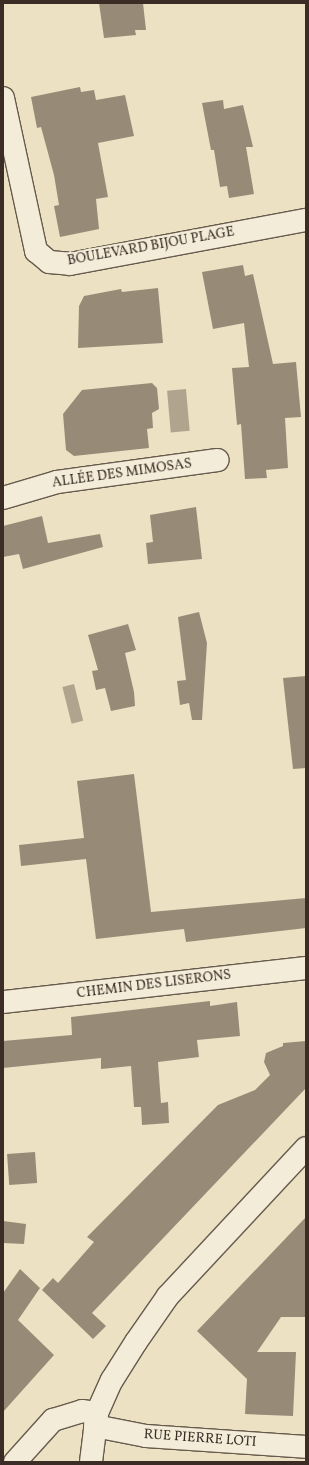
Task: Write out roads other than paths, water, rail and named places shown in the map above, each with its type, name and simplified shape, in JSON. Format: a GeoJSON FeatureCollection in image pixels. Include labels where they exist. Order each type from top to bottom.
{"type":"FeatureCollection","features":[{"type":"Feature","properties":{"kind":"street","name":"BOULEVARD BIJOU PLAGE"},"geometry":{"type":"LineString","coordinates":[[3,98],[36,251],[49,262],[70,264],[306,220]]}},
{"type":"Feature","properties":{"kind":"street","name":"ALLÉE DES MIMOSAS"},"geometry":{"type":"LineString","coordinates":[[3,498],[57,482],[218,460]]}},
{"type":"Feature","properties":{"kind":"street","name":"CHEMIN DES LISERONS"},"geometry":{"type":"LineString","coordinates":[[3,1002],[306,968]]}},
{"type":"Feature","properties":{"kind":"street"},"geometry":{"type":"LineString","coordinates":[[91,1462],[96,1420],[112,1380],[168,1296],[306,1148]]}},
{"type":"Feature","properties":{"kind":"street","name":"RUE PIERRE LOTI"},"geometry":{"type":"LineString","coordinates":[[15,1462],[53,1420],[82,1411],[96,1420],[146,1436],[306,1447]]}}]}
